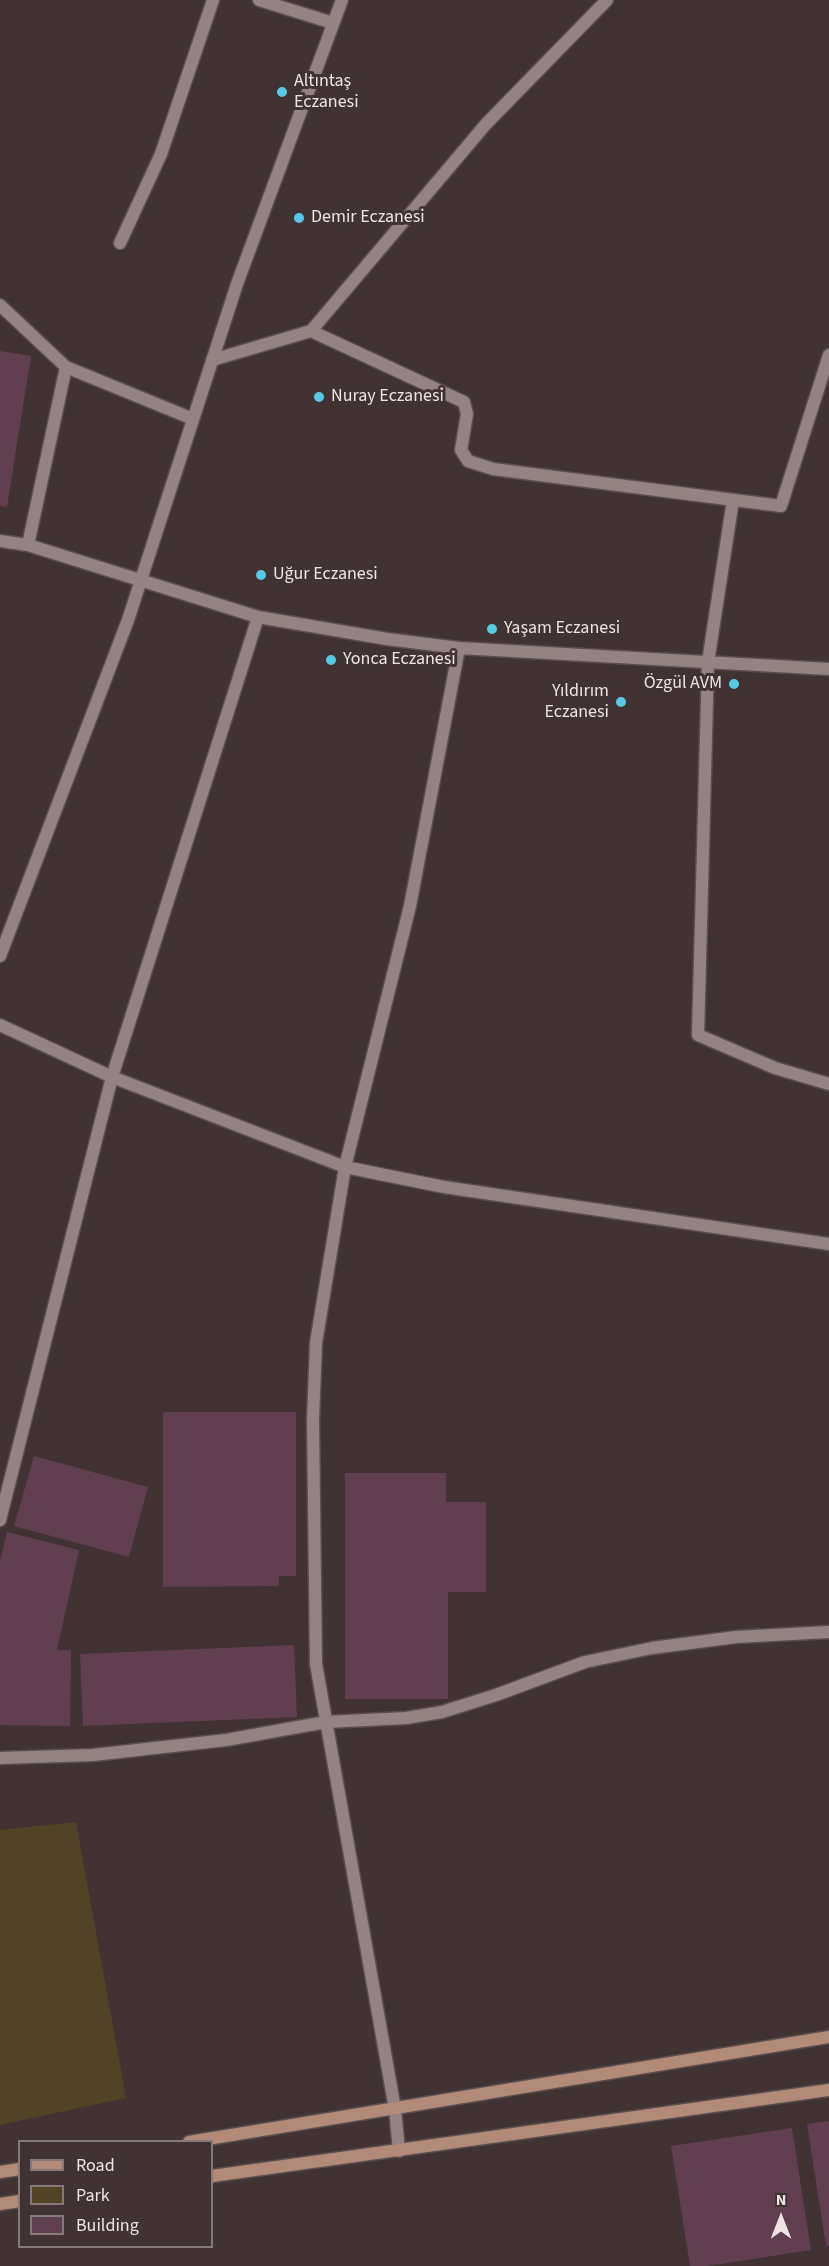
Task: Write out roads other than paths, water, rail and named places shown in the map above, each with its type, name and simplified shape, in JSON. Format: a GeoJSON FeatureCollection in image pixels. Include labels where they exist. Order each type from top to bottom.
{"type":"FeatureCollection","features":[{"type":"Feature","properties":{"kind":"main road"},"geometry":{"type":"LineString","coordinates":[[201,2140],[829,2037]]}},
{"type":"Feature","properties":{"kind":"main road"},"geometry":{"type":"LineString","coordinates":[[213,2176],[829,2090]]}},
{"type":"Feature","properties":{"kind":"main road"},"geometry":{"type":"LineString","coordinates":[[0,2172],[18,2169]]}},
{"type":"Feature","properties":{"kind":"main road"},"geometry":{"type":"LineString","coordinates":[[0,2204],[18,2201]]}},
{"type":"Feature","properties":{"kind":"street"},"geometry":{"type":"LineString","coordinates":[[120,243],[161,154],[213,0]]}},
{"type":"Feature","properties":{"kind":"street"},"geometry":{"type":"LineString","coordinates":[[258,0],[333,23]]}},
{"type":"Feature","properties":{"kind":"street"},"geometry":{"type":"LineString","coordinates":[[0,956],[124,631],[237,284],[342,0]]}},
{"type":"Feature","properties":{"kind":"street"},"geometry":{"type":"LineString","coordinates":[[212,360],[311,331],[486,124],[607,0]]}},
{"type":"Feature","properties":{"kind":"street"},"geometry":{"type":"LineString","coordinates":[[0,305],[66,367],[193,419]]}},
{"type":"Feature","properties":{"kind":"street"},"geometry":{"type":"LineString","coordinates":[[311,331],[464,402],[467,414],[461,450],[468,461],[493,470],[781,506],[829,355]]}},
{"type":"Feature","properties":{"kind":"street"},"geometry":{"type":"LineString","coordinates":[[28,545],[66,367]]}},
{"type":"Feature","properties":{"kind":"street"},"geometry":{"type":"LineString","coordinates":[[734,500],[708,662],[698,1035],[775,1068],[829,1084]]}},
{"type":"Feature","properties":{"kind":"street"},"geometry":{"type":"LineString","coordinates":[[0,541],[28,545],[258,617],[387,639],[459,648],[829,669]]}},
{"type":"Feature","properties":{"kind":"street"},"geometry":{"type":"LineString","coordinates":[[0,1520],[112,1077],[258,617]]}},
{"type":"Feature","properties":{"kind":"street"},"geometry":{"type":"LineString","coordinates":[[399,2151],[395,2109],[316,1664],[313,1420],[316,1343],[345,1167],[410,906],[459,648]]}},
{"type":"Feature","properties":{"kind":"street"},"geometry":{"type":"LineString","coordinates":[[0,1024],[112,1077],[345,1167],[444,1187],[829,1244]]}},
{"type":"Feature","properties":{"kind":"street"},"geometry":{"type":"LineString","coordinates":[[0,1758],[93,1755],[226,1740],[327,1722],[406,1718],[442,1712],[585,1662],[652,1648],[736,1637],[829,1632]]}},
{"type":"Feature","properties":{"kind":"place","name":"Altıntaş Eczanesi"},"geometry":{"type":"Point","coordinates":[282,92]}},
{"type":"Feature","properties":{"kind":"place","name":"Demir Eczanesi"},"geometry":{"type":"Point","coordinates":[299,218]}},
{"type":"Feature","properties":{"kind":"place","name":"Nuray Eczanesi"},"geometry":{"type":"Point","coordinates":[319,397]}},
{"type":"Feature","properties":{"kind":"place","name":"Uğur Eczanesi"},"geometry":{"type":"Point","coordinates":[261,575]}},
{"type":"Feature","properties":{"kind":"place","name":"Yaşam Eczanesi"},"geometry":{"type":"Point","coordinates":[492,629]}},
{"type":"Feature","properties":{"kind":"place","name":"Yonca Eczanesi"},"geometry":{"type":"Point","coordinates":[331,660]}},
{"type":"Feature","properties":{"kind":"place","name":"Özgül AVM"},"geometry":{"type":"Point","coordinates":[734,684]}},
{"type":"Feature","properties":{"kind":"place","name":"Yıldırım Eczanesi"},"geometry":{"type":"Point","coordinates":[621,702]}}]}
